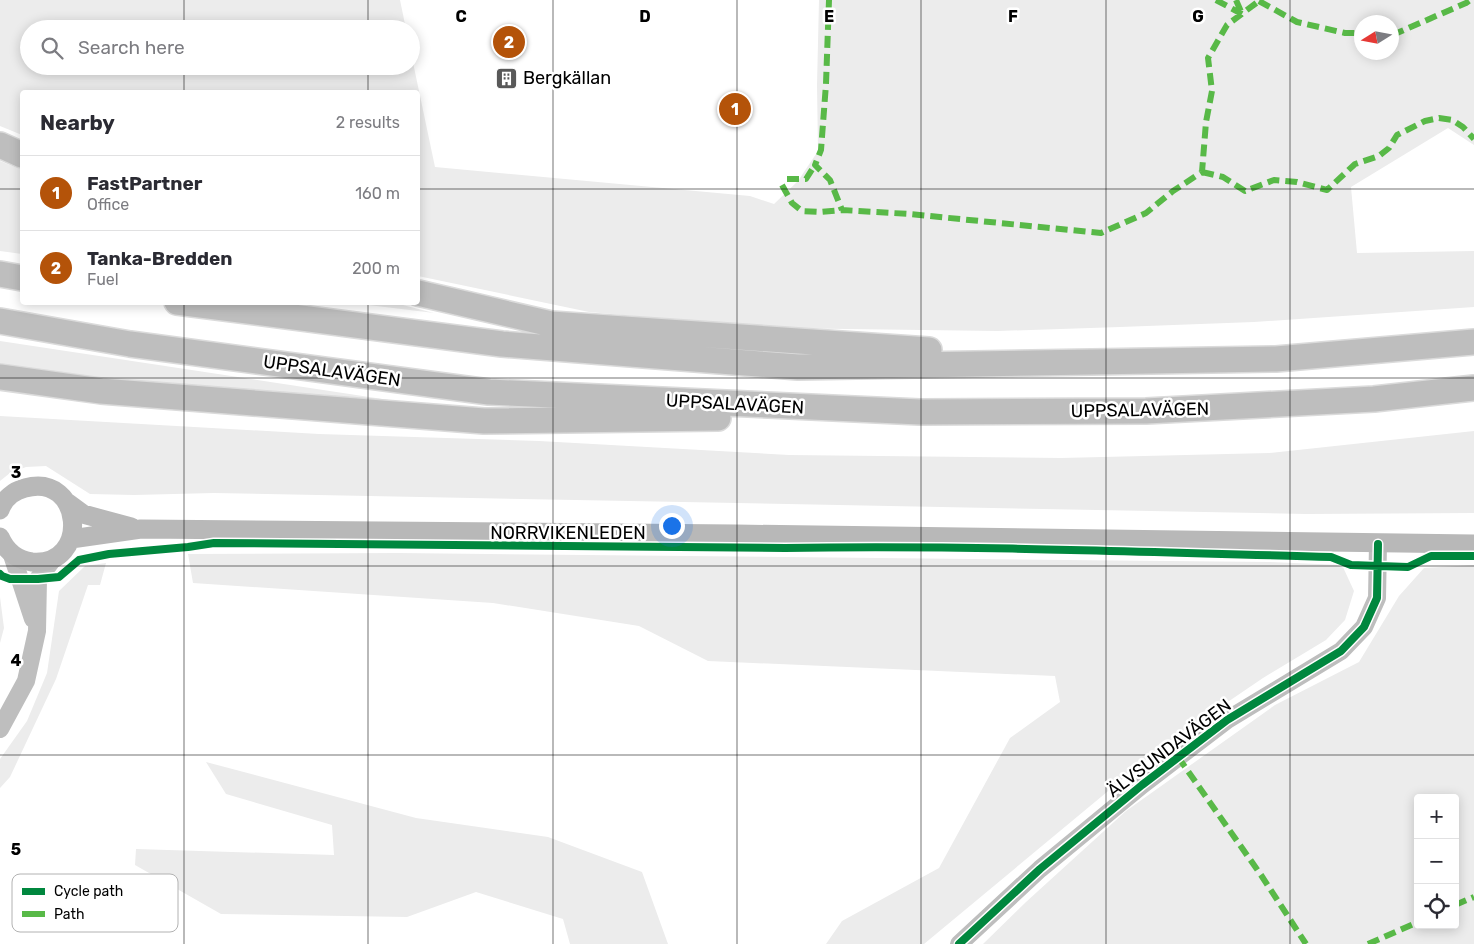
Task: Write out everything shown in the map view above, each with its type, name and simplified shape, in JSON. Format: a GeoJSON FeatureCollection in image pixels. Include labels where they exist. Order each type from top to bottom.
{"type":"FeatureCollection","features":[{"type":"Feature","properties":{"kind":"highway"},"geometry":{"type":"LineString","coordinates":[[0,145],[20,154]]}},
{"type":"Feature","properties":{"kind":"highway"},"geometry":{"type":"LineString","coordinates":[[0,274],[20,278]]}},
{"type":"Feature","properties":{"kind":"highway"},"geometry":{"type":"LineString","coordinates":[[420,292],[551,324],[1102,362]]}},
{"type":"Feature","properties":{"kind":"highway"},"geometry":{"type":"LineString","coordinates":[[200,305],[502,344],[798,367],[1276,359],[1474,342]]}},
{"type":"Feature","properties":{"kind":"highway","name":"UPPSALAVÄGEN"},"geometry":{"type":"LineString","coordinates":[[0,321],[130,344],[489,392],[920,412],[1146,411],[1374,399],[1474,388]]}},
{"type":"Feature","properties":{"kind":"highway"},"geometry":{"type":"LineString","coordinates":[[0,377],[101,390],[484,421],[774,418],[920,412]]}},
{"type":"Feature","properties":{"kind":"main road","name":"NORRVIKENLEDEN"},"geometry":{"type":"LineString","coordinates":[[3,502],[19,489],[32,486],[46,487],[59,493],[68,503],[83,514],[141,530]]}},
{"type":"Feature","properties":{"kind":"main road"},"geometry":{"type":"LineString","coordinates":[[4,545],[24,561],[40,562],[53,558],[64,550],[71,539],[74,529],[73,516],[68,503]]}},
{"type":"Feature","properties":{"kind":"main road","name":"NORRVIKENLEDEN"},"geometry":{"type":"LineString","coordinates":[[71,539],[141,530],[736,534],[1474,544]]}},
{"type":"Feature","properties":{"kind":"street","name":"ÄLVSUNDAVÄGEN"},"geometry":{"type":"LineString","coordinates":[[959,944],[1040,869],[1142,784],[1227,720],[1341,651],[1364,627],[1377,598],[1378,544]]}},
{"type":"Feature","properties":{"kind":"street"},"geometry":{"type":"LineString","coordinates":[[4,545],[37,631]]}},
{"type":"Feature","properties":{"kind":"street"},"geometry":{"type":"LineString","coordinates":[[0,729],[26,681],[37,631],[38,580],[53,558]]}},
{"type":"Feature","properties":{"kind":"shaded area"},"geometry":{"type":"Polygon","coordinates":[[[0,0],[400,0],[404,20],[20,20],[20,75],[416,75],[419,90],[20,90],[20,134],[0,126],[0,0]]]}},
{"type":"Feature","properties":{"kind":"shaded area"},"geometry":{"type":"Polygon","coordinates":[[[819,0],[1474,0],[1474,145],[1448,128],[1351,187],[1357,253],[1474,251],[1474,307],[1254,322],[998,331],[771,328],[589,312],[420,276],[420,96],[435,167],[750,196],[774,204],[798,181],[818,151],[819,0]]]}},
{"type":"Feature","properties":{"kind":"shaded area"},"geometry":{"type":"Polygon","coordinates":[[[0,161],[20,169],[20,254],[0,251],[0,161]]]}},
{"type":"Feature","properties":{"kind":"shaded area"},"geometry":{"type":"Polygon","coordinates":[[[368,305],[403,305],[434,313],[368,305]]]}},
{"type":"Feature","properties":{"kind":"shaded area"},"geometry":{"type":"Polygon","coordinates":[[[0,341],[422,405],[110,381],[0,366],[0,341]]]}},
{"type":"Feature","properties":{"kind":"shaded area"},"geometry":{"type":"Polygon","coordinates":[[[0,416],[319,434],[539,441],[789,455],[1061,458],[1269,453],[1474,431],[1474,513],[1306,514],[214,493],[90,494],[46,466],[26,467],[10,473],[0,481],[0,416]]]}},
{"type":"Feature","properties":{"kind":"shaded area"},"geometry":{"type":"Polygon","coordinates":[[[398,553],[1270,562],[1342,565],[1354,591],[1345,620],[1326,640],[1263,678],[1160,748],[924,944],[826,944],[842,921],[939,868],[1010,738],[1060,702],[1055,676],[708,661],[639,626],[493,603],[193,583],[188,554],[398,553]]]}},
{"type":"Feature","properties":{"kind":"shaded area"},"geometry":{"type":"Polygon","coordinates":[[[106,563],[100,585],[88,585],[56,679],[10,777],[0,788],[0,759],[27,721],[47,673],[59,591],[85,566],[106,563]]]}},
{"type":"Feature","properties":{"kind":"shaded area"},"geometry":{"type":"Polygon","coordinates":[[[1474,565],[1474,944],[983,944],[1126,811],[1275,705],[1359,662],[1399,596],[1424,568],[1474,565]]]}},
{"type":"Feature","properties":{"kind":"shaded area"},"geometry":{"type":"Polygon","coordinates":[[[0,597],[4,628],[0,643],[0,597]]]}},
{"type":"Feature","properties":{"kind":"shaded area"},"geometry":{"type":"Polygon","coordinates":[[[206,762],[416,818],[548,837],[642,872],[668,944],[570,944],[563,919],[476,892],[407,917],[221,914],[178,890],[178,874],[151,874],[135,865],[136,849],[334,855],[332,825],[226,794],[206,762]]]}},
{"type":"Feature","properties":{"kind":"marked path"},"geometry":{"type":"LineString","coordinates":[[829,0],[821,150],[815,165],[830,180],[842,210]]}},
{"type":"Feature","properties":{"kind":"marked path"},"geometry":{"type":"LineString","coordinates":[[1216,0],[1242,14]]}},
{"type":"Feature","properties":{"kind":"marked path"},"geometry":{"type":"LineString","coordinates":[[1236,0],[1242,14]]}},
{"type":"Feature","properties":{"kind":"marked path"},"geometry":{"type":"LineString","coordinates":[[782,185],[792,203],[802,211],[842,210],[909,214],[1101,233],[1146,213],[1173,191],[1202,172],[1206,122],[1212,91],[1208,58],[1227,25],[1259,0]]}},
{"type":"Feature","properties":{"kind":"marked path"},"geometry":{"type":"LineString","coordinates":[[1399,32],[1470,0]]}},
{"type":"Feature","properties":{"kind":"marked path"},"geometry":{"type":"LineString","coordinates":[[1259,1],[1297,22],[1345,33],[1354,33]]}},
{"type":"Feature","properties":{"kind":"marked path"},"geometry":{"type":"LineString","coordinates":[[1202,172],[1223,177],[1245,191],[1274,180],[1297,182],[1327,190],[1355,164],[1379,156],[1389,148],[1397,135],[1425,121],[1439,118],[1452,120],[1463,127],[1474,139]]}},
{"type":"Feature","properties":{"kind":"marked path"},"geometry":{"type":"LineString","coordinates":[[787,179],[806,179],[815,165]]}},
{"type":"Feature","properties":{"kind":"marked path"},"geometry":{"type":"LineString","coordinates":[[1178,757],[1261,875],[1306,944]]}},
{"type":"Feature","properties":{"kind":"marked path"},"geometry":{"type":"LineString","coordinates":[[1459,903],[1474,897]]}},
{"type":"Feature","properties":{"kind":"marked path"},"geometry":{"type":"LineString","coordinates":[[1368,944],[1414,924]]}},
{"type":"Feature","properties":{"kind":"cycle path"},"geometry":{"type":"LineString","coordinates":[[0,574],[10,579],[59,577],[79,560],[109,554],[214,543],[785,548],[922,547],[1331,557],[1351,565],[1408,567],[1431,556],[1474,556]]}},
{"type":"Feature","properties":{"kind":"cycle path"},"geometry":{"type":"LineString","coordinates":[[959,944],[1040,869],[1142,785],[1227,720],[1341,651],[1364,627],[1377,598],[1378,544]]}},
{"type":"Feature","properties":{"kind":"place","name":"Tanka-Bredden"},"geometry":{"type":"Point","coordinates":[509,42]}},
{"type":"Feature","properties":{"kind":"place","name":"Bergkällan"},"geometry":{"type":"Point","coordinates":[507,78]}},
{"type":"Feature","properties":{"kind":"place","name":"FastPartner"},"geometry":{"type":"Point","coordinates":[735,109]}}]}
